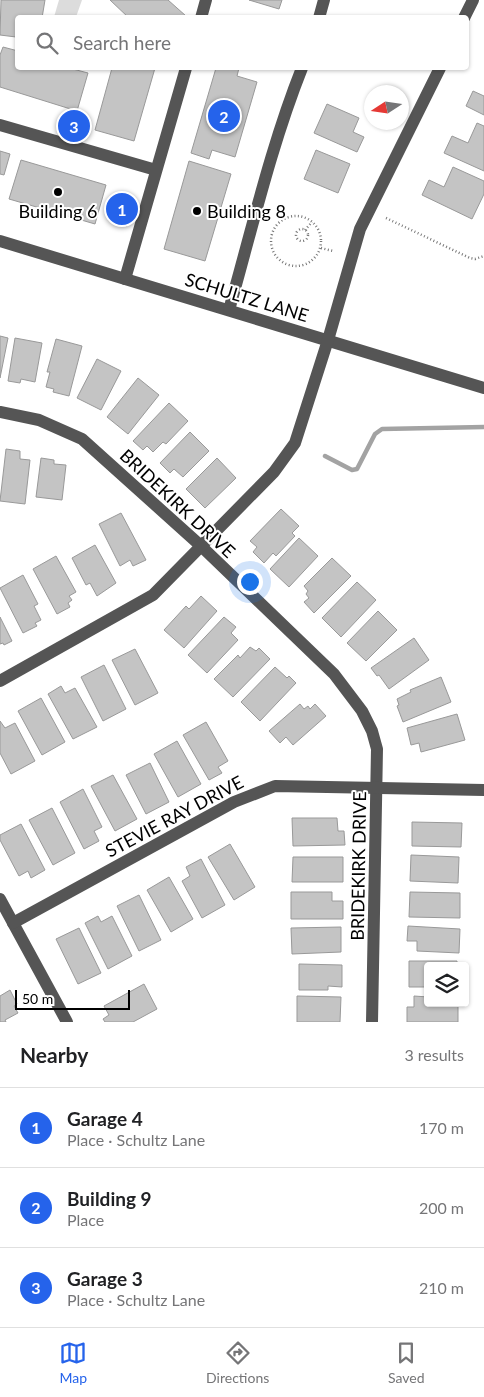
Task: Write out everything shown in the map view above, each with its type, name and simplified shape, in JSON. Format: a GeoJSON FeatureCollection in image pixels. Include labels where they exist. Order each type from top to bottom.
{"type":"FeatureCollection","features":[{"type":"Feature","properties":{"kind":"street"},"geometry":{"type":"LineString","coordinates":[[202,15],[206,0]]}},
{"type":"Feature","properties":{"kind":"street"},"geometry":{"type":"LineString","coordinates":[[321,15],[324,0]]}},
{"type":"Feature","properties":{"kind":"street"},"geometry":{"type":"LineString","coordinates":[[466,15],[473,0]]}},
{"type":"Feature","properties":{"kind":"street"},"geometry":{"type":"LineString","coordinates":[[125,279],[135,239],[185,70]]}},
{"type":"Feature","properties":{"kind":"street"},"geometry":{"type":"LineString","coordinates":[[229,310],[287,108],[301,70]]}},
{"type":"Feature","properties":{"kind":"street"},"geometry":{"type":"LineString","coordinates":[[0,681],[153,595],[274,472],[295,443],[360,230],[439,70]]}},
{"type":"Feature","properties":{"kind":"street"},"geometry":{"type":"LineString","coordinates":[[0,125],[156,170]]}},
{"type":"Feature","properties":{"kind":"street","name":"SCHULTZ LANE"},"geometry":{"type":"LineString","coordinates":[[0,241],[484,388]]}},
{"type":"Feature","properties":{"kind":"street","name":"BRIDEKIRK DRIVE"},"geometry":{"type":"LineString","coordinates":[[0,412],[39,420],[82,439],[201,546],[334,674],[362,711],[372,731],[377,750],[372,1022]]}},
{"type":"Feature","properties":{"kind":"street","name":"STEVIE RAY DRIVE"},"geometry":{"type":"LineString","coordinates":[[13,923],[234,802],[275,786],[484,790]]}},
{"type":"Feature","properties":{"kind":"street"},"geometry":{"type":"LineString","coordinates":[[0,899],[66,1022]]}},
{"type":"Feature","properties":{"kind":"path"},"geometry":{"type":"LineString","coordinates":[[302,216],[313,222],[320,232],[322,239],[321,248],[317,256],[303,266],[286,265],[279,260],[271,245],[271,236],[274,228],[280,221],[286,217],[302,216]]}},
{"type":"Feature","properties":{"kind":"path"},"geometry":{"type":"LineString","coordinates":[[386,218],[470,258],[475,259],[484,256]]}},
{"type":"Feature","properties":{"kind":"path"},"geometry":{"type":"LineString","coordinates":[[305,230],[308,237],[304,241],[300,241],[296,237],[296,233],[299,230],[305,230],[313,222]]}},
{"type":"Feature","properties":{"kind":"path"},"geometry":{"type":"LineString","coordinates":[[321,248],[333,251]]}},
{"type":"Feature","properties":{"kind":"shaded area"},"geometry":{"type":"Polygon","coordinates":[[[59,0],[82,0],[77,15],[55,15],[59,0]]]}},
{"type":"Feature","properties":{"kind":"building"},"geometry":{"type":"Polygon","coordinates":[[[1,0],[45,0],[42,15],[15,15],[15,37],[0,35],[1,0]]]}},
{"type":"Feature","properties":{"kind":"building"},"geometry":{"type":"Polygon","coordinates":[[[110,0],[168,0],[185,15],[126,15],[110,0]]]}},
{"type":"Feature","properties":{"kind":"building"},"geometry":{"type":"Polygon","coordinates":[[[249,0],[282,0],[279,9],[249,0]]]}},
{"type":"Feature","properties":{"kind":"building"},"geometry":{"type":"Polygon","coordinates":[[[3,47],[15,50],[15,70],[77,70],[88,73],[77,111],[0,87],[0,55],[3,47]]]}},
{"type":"Feature","properties":{"kind":"building"},"geometry":{"type":"Polygon","coordinates":[[[111,70],[154,70],[134,141],[95,130],[111,70]]]}},
{"type":"Feature","properties":{"kind":"building"},"geometry":{"type":"Polygon","coordinates":[[[215,70],[238,70],[237,76],[257,82],[235,157],[212,150],[209,159],[191,153],[215,70]]]}},
{"type":"Feature","properties":{"kind":"building"},"geometry":{"type":"Polygon","coordinates":[[[473,91],[484,96],[484,115],[466,106],[473,91]]]}},
{"type":"Feature","properties":{"kind":"building"},"geometry":{"type":"Polygon","coordinates":[[[327,104],[359,118],[353,132],[364,137],[357,152],[314,133],[327,104]]]}},
{"type":"Feature","properties":{"kind":"building"},"geometry":{"type":"Polygon","coordinates":[[[63,113],[90,121],[85,139],[58,131],[63,113]]]}},
{"type":"Feature","properties":{"kind":"building"},"geometry":{"type":"Polygon","coordinates":[[[477,123],[484,126],[484,171],[444,153],[452,136],[468,143],[477,123]]]}},
{"type":"Feature","properties":{"kind":"building"},"geometry":{"type":"Polygon","coordinates":[[[316,150],[350,164],[338,193],[304,179],[316,150]]]}},
{"type":"Feature","properties":{"kind":"building"},"geometry":{"type":"Polygon","coordinates":[[[0,151],[10,154],[4,175],[0,174],[0,151]]]}},
{"type":"Feature","properties":{"kind":"building","name":"Building 6"},"geometry":{"type":"Polygon","coordinates":[[[21,160],[106,185],[95,224],[9,199],[21,160]]]}},
{"type":"Feature","properties":{"kind":"building","name":"Building 8"},"geometry":{"type":"Polygon","coordinates":[[[189,161],[231,174],[205,261],[164,249],[189,161]]]}},
{"type":"Feature","properties":{"kind":"building"},"geometry":{"type":"Polygon","coordinates":[[[453,167],[484,181],[484,194],[472,219],[422,195],[429,180],[444,187],[453,167]]]}},
{"type":"Feature","properties":{"kind":"building"},"geometry":{"type":"Polygon","coordinates":[[[117,193],[135,198],[127,226],[109,221],[117,193]]]}},
{"type":"Feature","properties":{"kind":"building"},"geometry":{"type":"Polygon","coordinates":[[[0,336],[8,338],[0,378],[0,336]]]}},
{"type":"Feature","properties":{"kind":"building"},"geometry":{"type":"Polygon","coordinates":[[[15,338],[42,343],[35,382],[21,379],[20,383],[8,381],[15,338]]]}},
{"type":"Feature","properties":{"kind":"building"},"geometry":{"type":"Polygon","coordinates":[[[56,339],[82,346],[69,396],[53,392],[54,389],[46,387],[50,372],[47,372],[56,339]]]}},
{"type":"Feature","properties":{"kind":"building"},"geometry":{"type":"Polygon","coordinates":[[[97,359],[121,371],[101,410],[77,398],[97,359]]]}},
{"type":"Feature","properties":{"kind":"building"},"geometry":{"type":"Polygon","coordinates":[[[138,378],[159,395],[128,434],[107,417],[138,378]]]}},
{"type":"Feature","properties":{"kind":"building"},"geometry":{"type":"Polygon","coordinates":[[[169,403],[188,421],[166,444],[163,442],[153,452],[147,446],[143,450],[133,441],[169,403]]]}},
{"type":"Feature","properties":{"kind":"building"},"geometry":{"type":"Polygon","coordinates":[[[190,432],[209,451],[183,477],[174,469],[170,473],[160,463],[190,432]]]}},
{"type":"Feature","properties":{"kind":"building"},"geometry":{"type":"Polygon","coordinates":[[[6,449],[20,451],[20,459],[30,460],[25,504],[0,501],[6,449]]]}},
{"type":"Feature","properties":{"kind":"building"},"geometry":{"type":"Polygon","coordinates":[[[41,458],[54,460],[54,464],[66,465],[62,500],[36,497],[41,458]]]}},
{"type":"Feature","properties":{"kind":"building"},"geometry":{"type":"Polygon","coordinates":[[[217,458],[236,478],[205,508],[186,489],[217,458]]]}},
{"type":"Feature","properties":{"kind":"building"},"geometry":{"type":"Polygon","coordinates":[[[281,509],[299,526],[292,533],[295,536],[276,556],[273,553],[264,563],[253,552],[257,547],[250,541],[281,509]]]}},
{"type":"Feature","properties":{"kind":"building"},"geometry":{"type":"Polygon","coordinates":[[[121,513],[146,560],[133,566],[130,560],[120,566],[99,524],[121,513]]]}},
{"type":"Feature","properties":{"kind":"building"},"geometry":{"type":"Polygon","coordinates":[[[299,538],[318,556],[289,587],[270,569],[299,538]]]}},
{"type":"Feature","properties":{"kind":"building"},"geometry":{"type":"Polygon","coordinates":[[[95,545],[116,583],[97,596],[90,583],[86,585],[72,558],[95,545]]]}},
{"type":"Feature","properties":{"kind":"building"},"geometry":{"type":"Polygon","coordinates":[[[56,556],[76,592],[69,596],[72,600],[68,603],[70,607],[57,614],[33,569],[56,556]]]}},
{"type":"Feature","properties":{"kind":"building"},"geometry":{"type":"Polygon","coordinates":[[[332,558],[351,576],[314,613],[304,602],[309,598],[306,594],[308,591],[304,586],[332,558]]]}},
{"type":"Feature","properties":{"kind":"building"},"geometry":{"type":"Polygon","coordinates":[[[23,575],[38,604],[34,606],[41,620],[35,623],[37,626],[23,633],[0,588],[23,575]]]}},
{"type":"Feature","properties":{"kind":"building"},"geometry":{"type":"Polygon","coordinates":[[[357,582],[376,600],[341,637],[322,618],[357,582]]]}},
{"type":"Feature","properties":{"kind":"building"},"geometry":{"type":"Polygon","coordinates":[[[201,596],[217,611],[184,648],[164,630],[186,606],[189,609],[201,596]]]}},
{"type":"Feature","properties":{"kind":"building"},"geometry":{"type":"Polygon","coordinates":[[[378,611],[397,630],[366,661],[347,643],[378,611]]]}},
{"type":"Feature","properties":{"kind":"building"},"geometry":{"type":"Polygon","coordinates":[[[0,617],[12,641],[4,645],[3,643],[0,644],[0,617]]]}},
{"type":"Feature","properties":{"kind":"building"},"geometry":{"type":"Polygon","coordinates":[[[224,617],[236,627],[231,633],[238,640],[207,673],[188,655],[224,617]]]}},
{"type":"Feature","properties":{"kind":"building"},"geometry":{"type":"Polygon","coordinates":[[[414,638],[429,660],[389,689],[379,675],[377,676],[371,668],[414,638]]]}},
{"type":"Feature","properties":{"kind":"building"},"geometry":{"type":"Polygon","coordinates":[[[250,647],[256,651],[259,648],[270,659],[233,697],[214,679],[238,655],[240,658],[250,647]]]}},
{"type":"Feature","properties":{"kind":"building"},"geometry":{"type":"Polygon","coordinates":[[[135,649],[158,693],[135,705],[112,660],[135,649]]]}},
{"type":"Feature","properties":{"kind":"building"},"geometry":{"type":"Polygon","coordinates":[[[104,665],[126,709],[103,721],[81,677],[104,665]]]}},
{"type":"Feature","properties":{"kind":"building"},"geometry":{"type":"Polygon","coordinates":[[[275,667],[296,683],[260,721],[241,702],[275,667]]]}},
{"type":"Feature","properties":{"kind":"building"},"geometry":{"type":"Polygon","coordinates":[[[441,677],[451,702],[403,722],[397,706],[399,705],[397,699],[411,692],[410,690],[441,677]]]}},
{"type":"Feature","properties":{"kind":"building"},"geometry":{"type":"Polygon","coordinates":[[[61,686],[65,693],[75,688],[97,727],[73,739],[48,694],[61,686]]]}},
{"type":"Feature","properties":{"kind":"building"},"geometry":{"type":"Polygon","coordinates":[[[41,698],[65,742],[42,755],[18,711],[41,698]]]}},
{"type":"Feature","properties":{"kind":"building"},"geometry":{"type":"Polygon","coordinates":[[[300,704],[304,709],[308,706],[310,709],[315,704],[326,716],[293,745],[286,737],[280,743],[269,731],[300,704]]]}},
{"type":"Feature","properties":{"kind":"building"},"geometry":{"type":"Polygon","coordinates":[[[457,714],[465,740],[421,752],[419,743],[411,745],[407,728],[457,714]]]}},
{"type":"Feature","properties":{"kind":"building"},"geometry":{"type":"Polygon","coordinates":[[[0,721],[5,728],[15,723],[35,761],[11,774],[0,753],[0,721]]]}},
{"type":"Feature","properties":{"kind":"building"},"geometry":{"type":"Polygon","coordinates":[[[206,722],[228,761],[218,767],[222,773],[209,780],[183,735],[206,722]]]}},
{"type":"Feature","properties":{"kind":"building"},"geometry":{"type":"Polygon","coordinates":[[[177,741],[201,784],[178,797],[154,754],[177,741]]]}},
{"type":"Feature","properties":{"kind":"building"},"geometry":{"type":"Polygon","coordinates":[[[150,763],[169,802],[146,814],[126,775],[150,763]]]}},
{"type":"Feature","properties":{"kind":"building"},"geometry":{"type":"Polygon","coordinates":[[[113,775],[137,819],[115,831],[91,786],[113,775]]]}},
{"type":"Feature","properties":{"kind":"building"},"geometry":{"type":"Polygon","coordinates":[[[83,789],[102,827],[94,831],[99,841],[84,849],[60,802],[83,789]]]}},
{"type":"Feature","properties":{"kind":"building"},"geometry":{"type":"Polygon","coordinates":[[[52,808],[75,853],[53,865],[29,820],[52,808]]]}},
{"type":"Feature","properties":{"kind":"building"},"geometry":{"type":"Polygon","coordinates":[[[292,818],[337,818],[338,831],[344,831],[345,845],[293,846],[292,818]]]}},
{"type":"Feature","properties":{"kind":"building"},"geometry":{"type":"Polygon","coordinates":[[[412,822],[462,823],[461,847],[412,846],[412,822]]]}},
{"type":"Feature","properties":{"kind":"building"},"geometry":{"type":"Polygon","coordinates":[[[21,824],[45,870],[31,878],[28,871],[19,876],[0,840],[0,835],[21,824]]]}},
{"type":"Feature","properties":{"kind":"building"},"geometry":{"type":"Polygon","coordinates":[[[230,844],[255,887],[234,900],[208,857],[230,844]]]}},
{"type":"Feature","properties":{"kind":"building"},"geometry":{"type":"Polygon","coordinates":[[[411,855],[459,857],[458,883],[410,881],[411,855]]]}},
{"type":"Feature","properties":{"kind":"building"},"geometry":{"type":"Polygon","coordinates":[[[293,857],[343,857],[343,882],[292,882],[293,857]]]}},
{"type":"Feature","properties":{"kind":"building"},"geometry":{"type":"Polygon","coordinates":[[[201,859],[225,905],[202,918],[182,881],[190,876],[186,867],[201,859]]]}},
{"type":"Feature","properties":{"kind":"building"},"geometry":{"type":"Polygon","coordinates":[[[169,877],[193,919],[171,932],[147,890],[169,877]]]}},
{"type":"Feature","properties":{"kind":"building"},"geometry":{"type":"Polygon","coordinates":[[[291,892],[332,892],[332,901],[343,901],[343,919],[291,919],[291,892]]]}},
{"type":"Feature","properties":{"kind":"building"},"geometry":{"type":"Polygon","coordinates":[[[410,892],[460,893],[460,918],[409,917],[410,892]]]}},
{"type":"Feature","properties":{"kind":"building"},"geometry":{"type":"Polygon","coordinates":[[[139,895],[161,940],[139,951],[117,906],[139,895]]]}},
{"type":"Feature","properties":{"kind":"building"},"geometry":{"type":"Polygon","coordinates":[[[98,916],[101,922],[112,916],[132,956],[108,969],[85,923],[98,916]]]}},
{"type":"Feature","properties":{"kind":"building"},"geometry":{"type":"Polygon","coordinates":[[[408,926],[460,929],[459,953],[417,951],[417,941],[407,941],[408,926]]]}},
{"type":"Feature","properties":{"kind":"building"},"geometry":{"type":"Polygon","coordinates":[[[341,927],[341,952],[292,954],[291,928],[341,927]]]}},
{"type":"Feature","properties":{"kind":"building"},"geometry":{"type":"Polygon","coordinates":[[[79,928],[101,973],[78,984],[56,939],[79,928]]]}},
{"type":"Feature","properties":{"kind":"building"},"geometry":{"type":"Polygon","coordinates":[[[409,961],[457,961],[424,962],[424,987],[409,987],[409,961]]]}},
{"type":"Feature","properties":{"kind":"building"},"geometry":{"type":"Polygon","coordinates":[[[299,964],[342,965],[342,987],[328,986],[328,990],[299,990],[299,964]]]}},
{"type":"Feature","properties":{"kind":"building"},"geometry":{"type":"Polygon","coordinates":[[[144,984],[157,1009],[133,1022],[105,1022],[103,1019],[109,1015],[104,1006],[144,984]]]}},
{"type":"Feature","properties":{"kind":"building"},"geometry":{"type":"Polygon","coordinates":[[[10,990],[17,1004],[14,1006],[18,1013],[5,1020],[6,1022],[0,1022],[0,996],[10,990]]]}},
{"type":"Feature","properties":{"kind":"building"},"geometry":{"type":"Polygon","coordinates":[[[297,996],[341,997],[340,1022],[297,1022],[297,996]]]}},
{"type":"Feature","properties":{"kind":"building"},"geometry":{"type":"Polygon","coordinates":[[[414,996],[424,997],[424,1007],[458,1007],[458,1022],[407,1022],[407,1007],[414,1007],[414,996]]]}},
{"type":"Feature","properties":{"kind":"waterway"},"geometry":{"type":"LineString","coordinates":[[325,456],[352,470],[357,469],[375,434],[382,429],[484,427]]}},
{"type":"Feature","properties":{"kind":"place","name":"Building 9"},"geometry":{"type":"Point","coordinates":[224,116]}},
{"type":"Feature","properties":{"kind":"place","name":"Garage 3"},"geometry":{"type":"Point","coordinates":[74,126]}},
{"type":"Feature","properties":{"kind":"place","name":"Building 6"},"geometry":{"type":"Point","coordinates":[58,192]}},
{"type":"Feature","properties":{"kind":"place","name":"Garage 4"},"geometry":{"type":"Point","coordinates":[122,209]}},
{"type":"Feature","properties":{"kind":"place","name":"Building 8"},"geometry":{"type":"Point","coordinates":[197,211]}}]}
